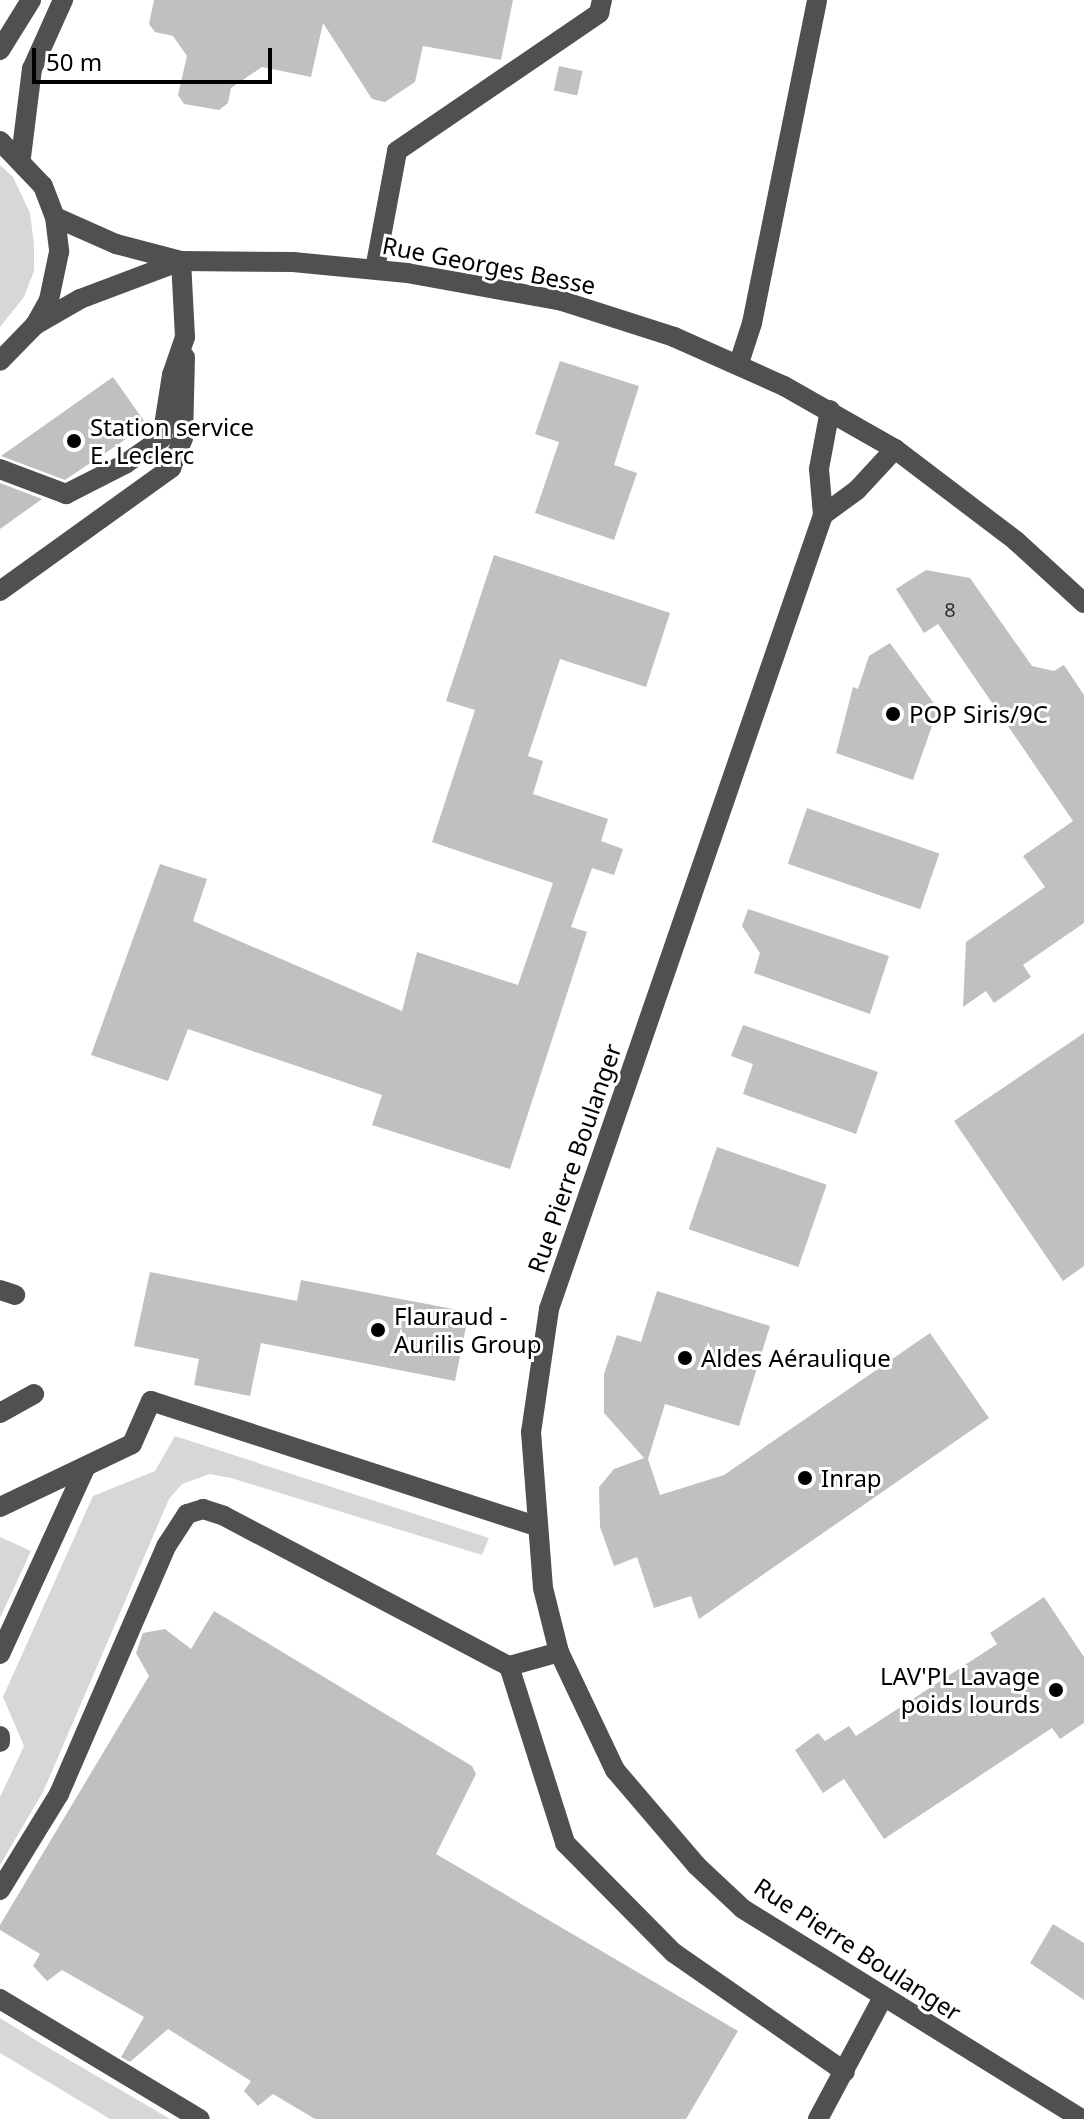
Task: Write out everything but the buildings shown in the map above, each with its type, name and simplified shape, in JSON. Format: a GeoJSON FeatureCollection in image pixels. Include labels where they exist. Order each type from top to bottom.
{"type":"FeatureCollection","features":[{"type":"Feature","properties":{"kind":"street"},"geometry":{"type":"LineString","coordinates":[[0,50],[31,0]]}},
{"type":"Feature","properties":{"kind":"street"},"geometry":{"type":"LineString","coordinates":[[21,157],[32,69],[63,0]]}},
{"type":"Feature","properties":{"kind":"street"},"geometry":{"type":"LineString","coordinates":[[375,269],[397,151],[599,13],[602,0]]}},
{"type":"Feature","properties":{"kind":"street"},"geometry":{"type":"LineString","coordinates":[[739,363],[752,323],[817,0]]}},
{"type":"Feature","properties":{"kind":"street"},"geometry":{"type":"LineString","coordinates":[[0,141],[21,157],[43,186],[55,217],[56,276],[35,325],[0,361]]}},
{"type":"Feature","properties":{"kind":"street","name":"Rue Georges Besse"},"geometry":{"type":"LineString","coordinates":[[55,217],[116,244],[181,261],[375,269],[562,301],[739,363],[830,410],[895,449],[1016,541],[1084,603]]}},
{"type":"Feature","properties":{"kind":"street"},"geometry":{"type":"LineString","coordinates":[[0,591],[171,468],[183,438],[185,337],[181,261]]}},
{"type":"Feature","properties":{"kind":"street","name":"Rue Georges Besse"},"geometry":{"type":"LineString","coordinates":[[35,325],[80,299],[181,261]]}},
{"type":"Feature","properties":{"kind":"street"},"geometry":{"type":"LineString","coordinates":[[0,469],[66,494],[125,464],[162,438],[172,375],[185,337]]}},
{"type":"Feature","properties":{"kind":"street","name":"Rue Pierre Boulanger"},"geometry":{"type":"LineString","coordinates":[[830,410],[819,469],[823,515],[549,1309],[531,1432],[535,1526],[559,1652],[615,1770],[658,1825],[743,1909],[882,1999],[1082,2119]]}},
{"type":"Feature","properties":{"kind":"street"},"geometry":{"type":"LineString","coordinates":[[823,515],[857,490],[895,449]]}},
{"type":"Feature","properties":{"kind":"street"},"geometry":{"type":"LineString","coordinates":[[0,1413],[34,1394]]}},
{"type":"Feature","properties":{"kind":"street"},"geometry":{"type":"LineString","coordinates":[[0,1507],[132,1444],[151,1401],[535,1526]]}},
{"type":"Feature","properties":{"kind":"street"},"geometry":{"type":"LineString","coordinates":[[0,1654],[85,1468]]}},
{"type":"Feature","properties":{"kind":"street"},"geometry":{"type":"LineString","coordinates":[[0,1890],[59,1794],[167,1545],[187,1514],[203,1509],[224,1516],[509,1666],[559,1652]]}},
{"type":"Feature","properties":{"kind":"street"},"geometry":{"type":"LineString","coordinates":[[509,1666],[565,1843],[674,1953],[845,2072]]}},
{"type":"Feature","properties":{"kind":"street"},"geometry":{"type":"LineString","coordinates":[[0,1736],[0,1742]]}},
{"type":"Feature","properties":{"kind":"street"},"geometry":{"type":"LineString","coordinates":[[0,1999],[200,2119]]}},
{"type":"Feature","properties":{"kind":"street"},"geometry":{"type":"LineString","coordinates":[[818,2119],[882,1999]]}},
{"type":"Feature","properties":{"kind":"shaded area"},"geometry":{"type":"Polygon","coordinates":[[[0,165],[13,177],[30,213],[34,271],[24,297],[0,327],[0,165]]]}},
{"type":"Feature","properties":{"kind":"shaded area"},"geometry":{"type":"Polygon","coordinates":[[[175,1436],[489,1538],[482,1555],[231,1478],[210,1474],[182,1484],[169,1499],[43,1792],[0,1865],[0,1797],[24,1746],[3,1697],[93,1496],[155,1471],[175,1436]]]}},
{"type":"Feature","properties":{"kind":"shaded area"},"geometry":{"type":"Polygon","coordinates":[[[0,1537],[31,1551],[0,1618],[0,1537]]]}},
{"type":"Feature","properties":{"kind":"shaded area"},"geometry":{"type":"Polygon","coordinates":[[[0,2018],[170,2119],[110,2119],[0,2053],[0,2018]]]}},
{"type":"Feature","properties":{"kind":"place","name":"Station service E. Leclerc"},"geometry":{"type":"Point","coordinates":[74,441]}},
{"type":"Feature","properties":{"kind":"place","name":"POP Siris/9C"},"geometry":{"type":"Point","coordinates":[893,714]}},
{"type":"Feature","properties":{"kind":"place","name":"Flauraud - Aurilis Group"},"geometry":{"type":"Point","coordinates":[378,1330]}},
{"type":"Feature","properties":{"kind":"place","name":"Aldes Aéraulique"},"geometry":{"type":"Point","coordinates":[685,1358]}},
{"type":"Feature","properties":{"kind":"place","name":"Inrap"},"geometry":{"type":"Point","coordinates":[805,1478]}},
{"type":"Feature","properties":{"kind":"place","name":"LAV'PL Lavage poids lourds"},"geometry":{"type":"Point","coordinates":[1056,1690]}}]}
